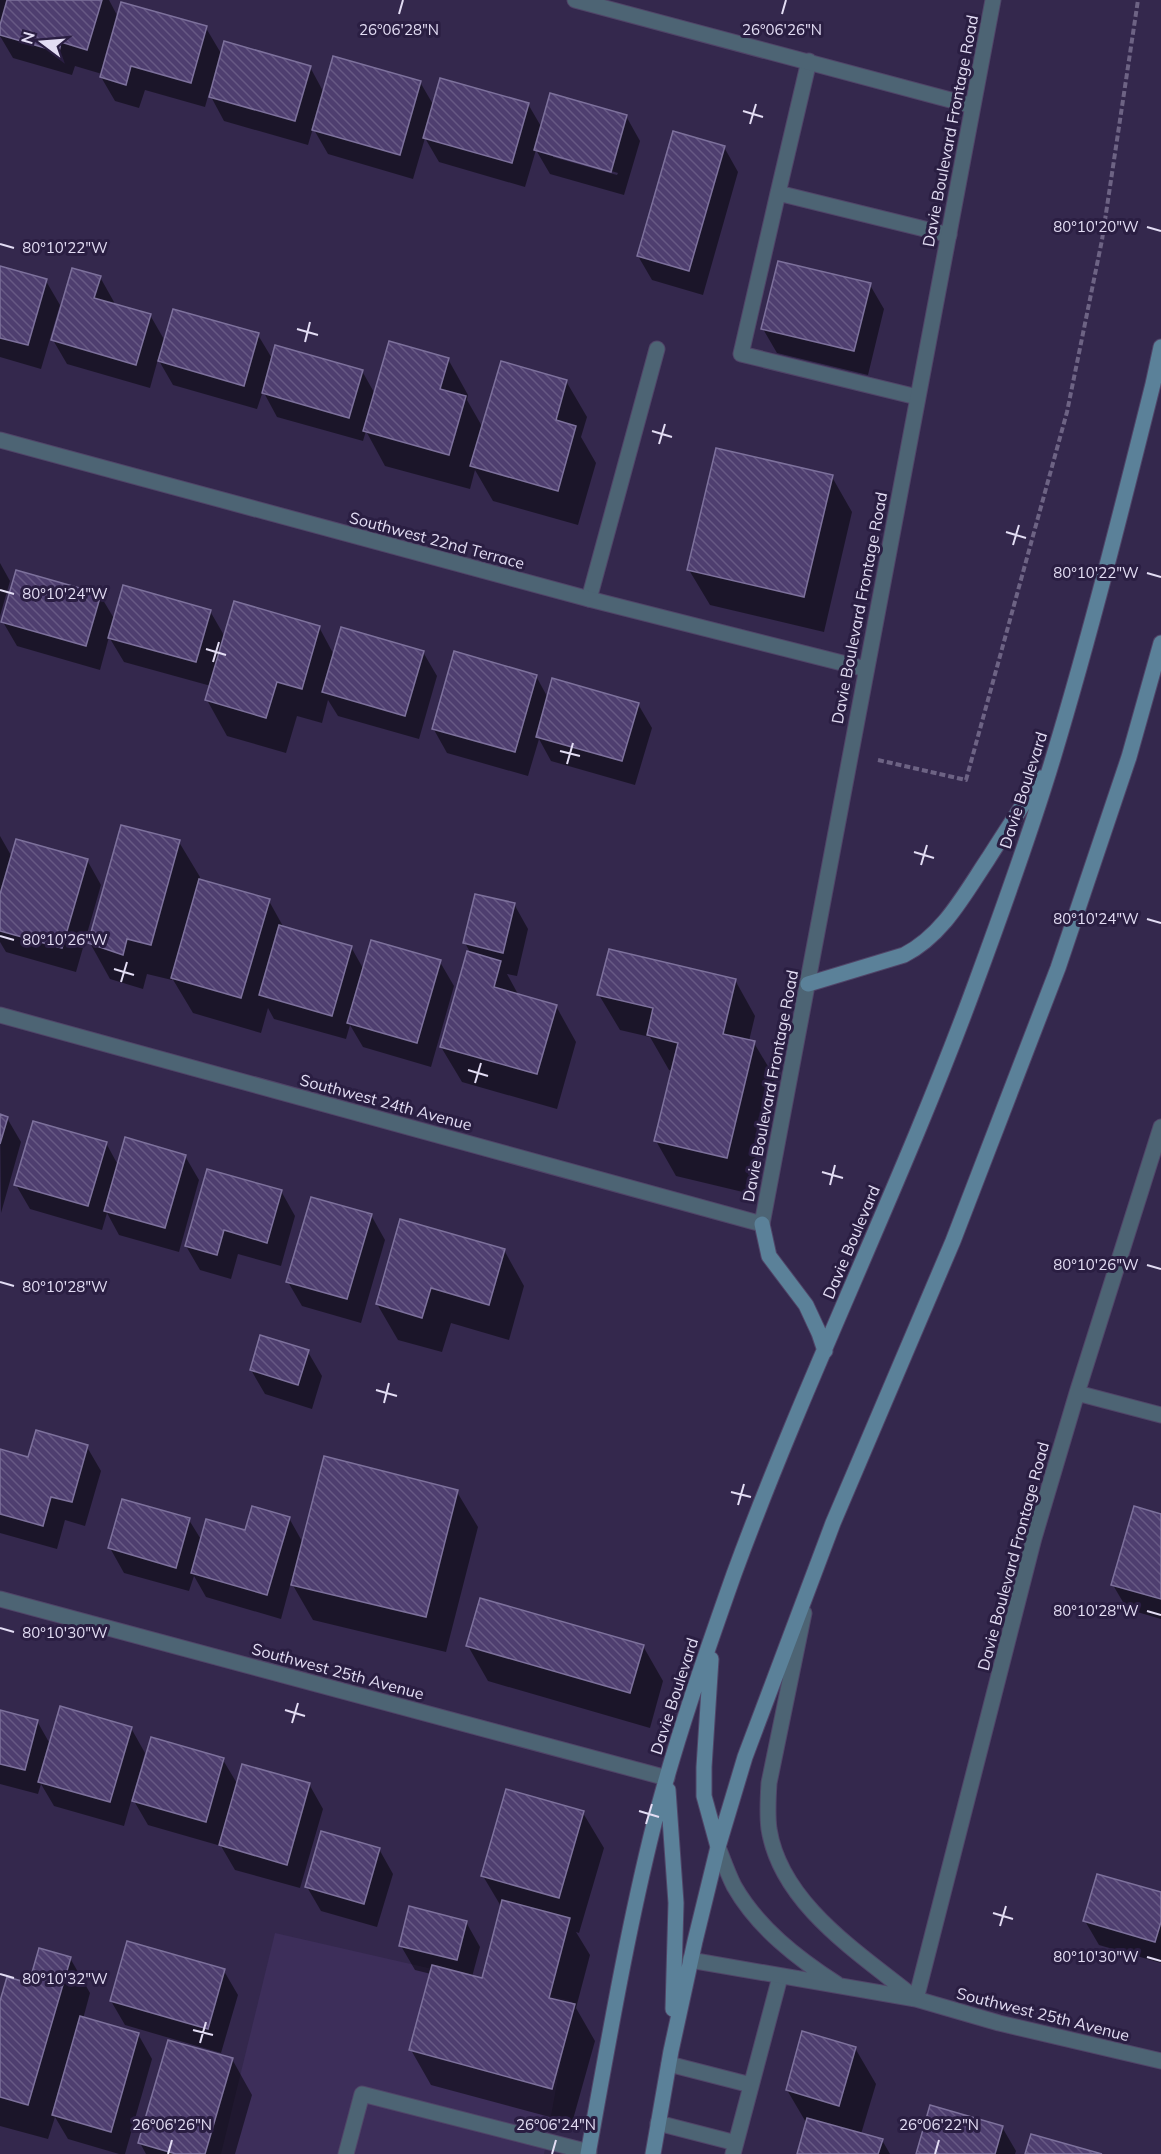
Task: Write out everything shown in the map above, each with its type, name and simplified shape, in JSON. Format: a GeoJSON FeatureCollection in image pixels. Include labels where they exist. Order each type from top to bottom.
{"type":"FeatureCollection","features":[{"type":"Feature","properties":{"kind":"main road","name":"Davie Boulevard"},"geometry":{"type":"LineString","coordinates":[[588,2153],[640,1882],[667,1778],[713,1635],[754,1520],[908,1154],[970,999],[1053,758],[1096,608],[1161,347]]}},
{"type":"Feature","properties":{"kind":"main road"},"geometry":{"type":"LineString","coordinates":[[653,2154],[690,1960],[718,1847],[745,1757],[860,1457],[953,1241],[1058,969],[1129,757],[1161,642]]}},
{"type":"Feature","properties":{"kind":"main road"},"geometry":{"type":"LineString","coordinates":[[808,984],[904,955],[918,948],[946,920],[961,900],[1053,758]]}},
{"type":"Feature","properties":{"kind":"main road"},"geometry":{"type":"LineString","coordinates":[[762,1224],[769,1256],[806,1305],[825,1351]]}},
{"type":"Feature","properties":{"kind":"main road"},"geometry":{"type":"LineString","coordinates":[[713,1635],[704,1796],[718,1847]]}},
{"type":"Feature","properties":{"kind":"main road"},"geometry":{"type":"LineString","coordinates":[[667,1778],[676,1903],[670,2057]]}},
{"type":"Feature","properties":{"kind":"street"},"geometry":{"type":"LineString","coordinates":[[575,0],[973,106]]}},
{"type":"Feature","properties":{"kind":"street","name":"Davie Boulevard Frontage Road"},"geometry":{"type":"LineString","coordinates":[[762,1224],[993,0]]}},
{"type":"Feature","properties":{"kind":"street"},"geometry":{"type":"LineString","coordinates":[[809,61],[741,354],[917,398]]}},
{"type":"Feature","properties":{"kind":"street"},"geometry":{"type":"LineString","coordinates":[[778,193],[949,235]]}},
{"type":"Feature","properties":{"kind":"street"},"geometry":{"type":"LineString","coordinates":[[590,599],[657,349]]}},
{"type":"Feature","properties":{"kind":"street","name":"Southwest 22nd Terrace"},"geometry":{"type":"LineString","coordinates":[[0,440],[590,599],[866,669]]}},
{"type":"Feature","properties":{"kind":"street","name":"Southwest 24th Avenue"},"geometry":{"type":"LineString","coordinates":[[0,1015],[762,1224]]}},
{"type":"Feature","properties":{"kind":"street","name":"Davie Boulevard Frontage Road"},"geometry":{"type":"LineString","coordinates":[[916,1999],[1034,1538],[1161,1127]]}},
{"type":"Feature","properties":{"kind":"street"},"geometry":{"type":"LineString","coordinates":[[1077,1393],[1161,1415]]}},
{"type":"Feature","properties":{"kind":"street","name":"Southwest 25th Avenue"},"geometry":{"type":"LineString","coordinates":[[808,1591],[770,1784],[768,1804],[772,1838],[784,1872],[808,1908],[916,1999]]}},
{"type":"Feature","properties":{"kind":"street","name":"Southwest 25th Avenue"},"geometry":{"type":"LineString","coordinates":[[0,1599],[667,1778]]}},
{"type":"Feature","properties":{"kind":"street","name":"Southwest 25th Avenue"},"geometry":{"type":"LineString","coordinates":[[718,1847],[734,1885],[750,1911],[770,1933],[814,1969],[841,1987]]}},
{"type":"Feature","properties":{"kind":"street","name":"Southwest 25th Avenue"},"geometry":{"type":"LineString","coordinates":[[690,1960],[916,1999],[999,2023],[1161,2061]]}},
{"type":"Feature","properties":{"kind":"street"},"geometry":{"type":"LineString","coordinates":[[658,2123],[735,2148],[780,1977]]}},
{"type":"Feature","properties":{"kind":"street"},"geometry":{"type":"LineString","coordinates":[[670,2057],[751,2085]]}},
{"type":"Feature","properties":{"kind":"street"},"geometry":{"type":"LineString","coordinates":[[346,2154],[362,2094],[588,2153]]}},
{"type":"Feature","properties":{"kind":"path"},"geometry":{"type":"LineString","coordinates":[[850,753],[966,780],[1068,412],[1102,240],[1138,0]]}},
{"type":"Feature","properties":{"kind":"shaded area"},"geometry":{"type":"Polygon","coordinates":[[[275,1933],[572,2001],[544,2154],[221,2154],[275,1933]]]}},
{"type":"Feature","properties":{"kind":"building"},"geometry":{"type":"Polygon","coordinates":[[[7,0],[102,0],[87,50],[61,42],[59,52],[0,35],[0,25],[7,0]]]}},
{"type":"Feature","properties":{"kind":"building"},"geometry":{"type":"Polygon","coordinates":[[[121,2],[207,26],[191,83],[131,66],[126,85],[100,77],[121,2]]]}},
{"type":"Feature","properties":{"kind":"building"},"geometry":{"type":"Polygon","coordinates":[[[224,41],[311,66],[295,121],[209,97],[224,41]]]}},
{"type":"Feature","properties":{"kind":"building"},"geometry":{"type":"Polygon","coordinates":[[[333,56],[421,81],[400,155],[312,130],[333,56]]]}},
{"type":"Feature","properties":{"kind":"building"},"geometry":{"type":"Polygon","coordinates":[[[440,78],[529,103],[512,163],[423,138],[440,78]]]}},
{"type":"Feature","properties":{"kind":"building"},"geometry":{"type":"Polygon","coordinates":[[[550,93],[627,115],[611,172],[534,150],[550,93]]]}},
{"type":"Feature","properties":{"kind":"building"},"geometry":{"type":"Polygon","coordinates":[[[673,131],[725,146],[689,271],[637,256],[673,131]]]}},
{"type":"Feature","properties":{"kind":"building"},"geometry":{"type":"Polygon","coordinates":[[[778,261],[871,283],[854,351],[761,329],[778,261]]]}},
{"type":"Feature","properties":{"kind":"building"},"geometry":{"type":"Polygon","coordinates":[[[0,266],[47,279],[28,345],[0,338],[0,266]]]}},
{"type":"Feature","properties":{"kind":"building"},"geometry":{"type":"Polygon","coordinates":[[[72,268],[101,276],[94,298],[151,314],[136,365],[51,340],[72,268]]]}},
{"type":"Feature","properties":{"kind":"building"},"geometry":{"type":"Polygon","coordinates":[[[173,309],[259,333],[244,386],[158,361],[173,309]]]}},
{"type":"Feature","properties":{"kind":"building"},"geometry":{"type":"Polygon","coordinates":[[[389,341],[449,358],[440,389],[466,396],[449,455],[363,431],[389,341]]]}},
{"type":"Feature","properties":{"kind":"building"},"geometry":{"type":"Polygon","coordinates":[[[275,345],[363,370],[349,418],[262,393],[275,345]]]}},
{"type":"Feature","properties":{"kind":"building"},"geometry":{"type":"Polygon","coordinates":[[[501,361],[567,380],[556,420],[576,426],[558,491],[470,466],[501,361]]]}},
{"type":"Feature","properties":{"kind":"building"},"geometry":{"type":"Polygon","coordinates":[[[716,448],[833,475],[804,597],[687,570],[716,448]]]}},
{"type":"Feature","properties":{"kind":"building"},"geometry":{"type":"Polygon","coordinates":[[[16,570],[101,594],[86,646],[1,622],[16,570]]]}},
{"type":"Feature","properties":{"kind":"building"},"geometry":{"type":"Polygon","coordinates":[[[123,585],[211,610],[196,662],[108,638],[123,585]]]}},
{"type":"Feature","properties":{"kind":"building"},"geometry":{"type":"Polygon","coordinates":[[[234,601],[320,626],[302,689],[277,682],[266,718],[205,700],[234,601]]]}},
{"type":"Feature","properties":{"kind":"building"},"geometry":{"type":"Polygon","coordinates":[[[341,627],[424,651],[405,716],[322,692],[341,627]]]}},
{"type":"Feature","properties":{"kind":"building"},"geometry":{"type":"Polygon","coordinates":[[[454,651],[537,675],[515,752],[432,729],[454,651]]]}},
{"type":"Feature","properties":{"kind":"building"},"geometry":{"type":"Polygon","coordinates":[[[552,678],[639,703],[622,761],[536,737],[552,678]]]}},
{"type":"Feature","properties":{"kind":"building"},"geometry":{"type":"Polygon","coordinates":[[[121,825],[180,840],[151,945],[127,939],[123,955],[88,943],[121,825]]]}},
{"type":"Feature","properties":{"kind":"building"},"geometry":{"type":"Polygon","coordinates":[[[16,839],[88,859],[62,948],[0,931],[0,894],[16,839]]]}},
{"type":"Feature","properties":{"kind":"building"},"geometry":{"type":"Polygon","coordinates":[[[199,879],[270,899],[241,998],[171,978],[199,879]]]}},
{"type":"Feature","properties":{"kind":"building"},"geometry":{"type":"Polygon","coordinates":[[[475,894],[515,903],[503,953],[463,943],[475,894]]]}},
{"type":"Feature","properties":{"kind":"building"},"geometry":{"type":"Polygon","coordinates":[[[279,925],[352,946],[332,1016],[259,995],[279,925]]]}},
{"type":"Feature","properties":{"kind":"building"},"geometry":{"type":"Polygon","coordinates":[[[371,940],[441,960],[417,1043],[347,1023],[371,940]]]}},
{"type":"Feature","properties":{"kind":"building"},"geometry":{"type":"Polygon","coordinates":[[[609,949],[736,979],[723,1034],[755,1041],[727,1158],[654,1141],[678,1043],[647,1035],[653,1008],[597,995],[609,949]]]}},
{"type":"Feature","properties":{"kind":"building"},"geometry":{"type":"Polygon","coordinates":[[[467,951],[501,961],[494,987],[557,1005],[537,1074],[440,1047],[467,951]]]}},
{"type":"Feature","properties":{"kind":"building"},"geometry":{"type":"Polygon","coordinates":[[[0,1114],[8,1117],[0,1144],[0,1114]]]}},
{"type":"Feature","properties":{"kind":"building"},"geometry":{"type":"Polygon","coordinates":[[[33,1121],[107,1142],[88,1206],[14,1185],[33,1121]]]}},
{"type":"Feature","properties":{"kind":"building"},"geometry":{"type":"Polygon","coordinates":[[[125,1137],[186,1155],[165,1228],[104,1211],[125,1137]]]}},
{"type":"Feature","properties":{"kind":"building"},"geometry":{"type":"Polygon","coordinates":[[[207,1169],[282,1190],[267,1243],[224,1230],[217,1255],[185,1246],[207,1169]]]}},
{"type":"Feature","properties":{"kind":"building"},"geometry":{"type":"Polygon","coordinates":[[[311,1197],[372,1214],[347,1299],[286,1282],[311,1197]]]}},
{"type":"Feature","properties":{"kind":"building"},"geometry":{"type":"Polygon","coordinates":[[[400,1219],[505,1249],[489,1305],[431,1288],[422,1318],[376,1304],[400,1219]]]}},
{"type":"Feature","properties":{"kind":"building"},"geometry":{"type":"Polygon","coordinates":[[[260,1335],[309,1350],[298,1385],[250,1370],[260,1335]]]}},
{"type":"Feature","properties":{"kind":"building"},"geometry":{"type":"Polygon","coordinates":[[[36,1430],[88,1445],[72,1502],[51,1497],[43,1526],[0,1514],[0,1449],[28,1457],[36,1430]]]}},
{"type":"Feature","properties":{"kind":"building"},"geometry":{"type":"Polygon","coordinates":[[[324,1456],[458,1490],[426,1617],[291,1585],[324,1456]]]}},
{"type":"Feature","properties":{"kind":"building"},"geometry":{"type":"Polygon","coordinates":[[[122,1499],[190,1518],[176,1568],[108,1548],[122,1499]]]}},
{"type":"Feature","properties":{"kind":"building"},"geometry":{"type":"Polygon","coordinates":[[[252,1506],[290,1517],[267,1595],[191,1573],[206,1519],[245,1530],[252,1506]]]}},
{"type":"Feature","properties":{"kind":"building"},"geometry":{"type":"Polygon","coordinates":[[[1134,1506],[1161,1514],[1161,1599],[1111,1585],[1134,1506]]]}},
{"type":"Feature","properties":{"kind":"building"},"geometry":{"type":"Polygon","coordinates":[[[480,1598],[644,1645],[630,1693],[466,1646],[480,1598]]]}},
{"type":"Feature","properties":{"kind":"building"},"geometry":{"type":"Polygon","coordinates":[[[60,1706],[132,1727],[110,1802],[38,1782],[60,1706]]]}},
{"type":"Feature","properties":{"kind":"building"},"geometry":{"type":"Polygon","coordinates":[[[0,1710],[38,1720],[25,1770],[0,1764],[0,1710]]]}},
{"type":"Feature","properties":{"kind":"building"},"geometry":{"type":"Polygon","coordinates":[[[151,1737],[224,1758],[206,1822],[132,1801],[151,1737]]]}},
{"type":"Feature","properties":{"kind":"building"},"geometry":{"type":"Polygon","coordinates":[[[242,1764],[310,1783],[287,1865],[219,1845],[242,1764]]]}},
{"type":"Feature","properties":{"kind":"building"},"geometry":{"type":"Polygon","coordinates":[[[506,1789],[584,1811],[559,1898],[481,1876],[506,1789]]]}},
{"type":"Feature","properties":{"kind":"building"},"geometry":{"type":"Polygon","coordinates":[[[321,1831],[380,1848],[364,1904],[305,1887],[321,1831]]]}},
{"type":"Feature","properties":{"kind":"building"},"geometry":{"type":"Polygon","coordinates":[[[1097,1874],[1161,1892],[1161,1922],[1155,1942],[1083,1921],[1097,1874]]]}},
{"type":"Feature","properties":{"kind":"building"},"geometry":{"type":"Polygon","coordinates":[[[502,1900],[570,1918],[549,1998],[575,2004],[552,2089],[409,2050],[432,1965],[482,1978],[502,1900]]]}},
{"type":"Feature","properties":{"kind":"building"},"geometry":{"type":"Polygon","coordinates":[[[409,1906],[467,1921],[457,1960],[399,1946],[409,1906]]]}},
{"type":"Feature","properties":{"kind":"building"},"geometry":{"type":"Polygon","coordinates":[[[127,1941],[225,1969],[208,2029],[110,2001],[127,1941]]]}},
{"type":"Feature","properties":{"kind":"building"},"geometry":{"type":"Polygon","coordinates":[[[39,1948],[71,1957],[28,2105],[0,2097],[0,2001],[7,1977],[29,1983],[39,1948]]]}},
{"type":"Feature","properties":{"kind":"building"},"geometry":{"type":"Polygon","coordinates":[[[80,2016],[139,2033],[111,2132],[52,2115],[80,2016]]]}},
{"type":"Feature","properties":{"kind":"building"},"geometry":{"type":"Polygon","coordinates":[[[802,2031],[856,2047],[839,2106],[786,2090],[802,2031]]]}},
{"type":"Feature","properties":{"kind":"building"},"geometry":{"type":"Polygon","coordinates":[[[168,2040],[233,2058],[205,2154],[176,2154],[138,2143],[168,2040]]]}},
{"type":"Feature","properties":{"kind":"building"},"geometry":{"type":"Polygon","coordinates":[[[930,2105],[1003,2126],[995,2154],[916,2154],[930,2105]]]}},
{"type":"Feature","properties":{"kind":"building"},"geometry":{"type":"Polygon","coordinates":[[[807,2118],[883,2139],[878,2154],[797,2154],[807,2118]]]}},
{"type":"Feature","properties":{"kind":"building"},"geometry":{"type":"Polygon","coordinates":[[[1031,2134],[1102,2154],[1025,2154],[1031,2134]]]}}]}
